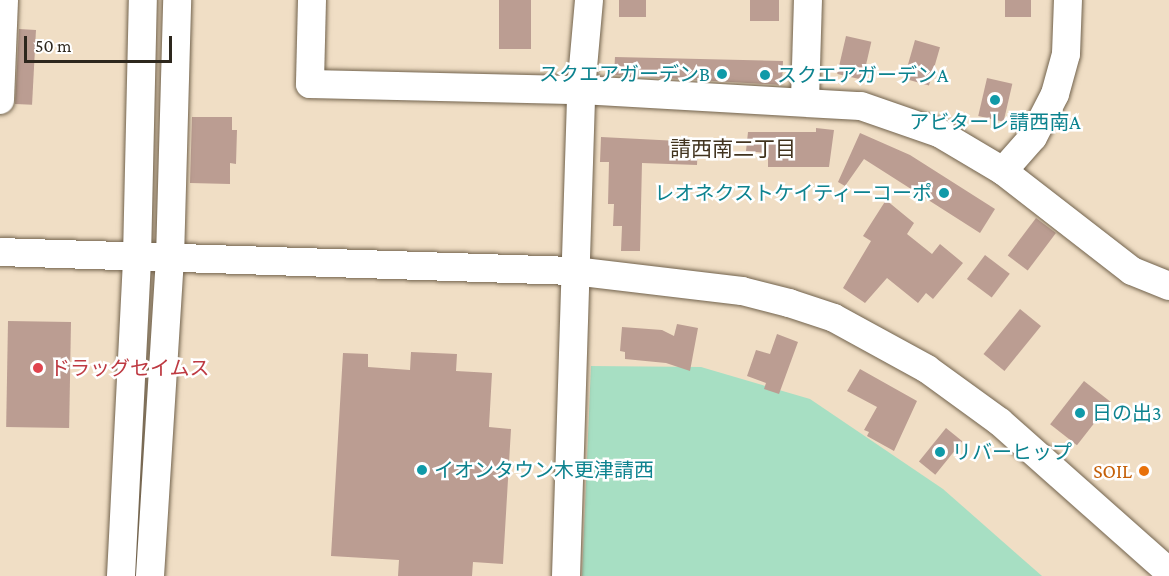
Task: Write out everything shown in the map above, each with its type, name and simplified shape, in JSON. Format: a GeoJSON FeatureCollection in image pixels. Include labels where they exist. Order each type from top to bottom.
{"type":"FeatureCollection","features":[{"type":"Feature","properties":{"kind":"street"},"geometry":{"type":"LineString","coordinates":[[0,100],[4,0]]}},
{"type":"Feature","properties":{"kind":"street"},"geometry":{"type":"LineString","coordinates":[[121,576],[137,257],[143,0]]}},
{"type":"Feature","properties":{"kind":"street"},"geometry":{"type":"LineString","coordinates":[[150,576],[170,258],[177,0]]}},
{"type":"Feature","properties":{"kind":"street"},"geometry":{"type":"LineString","coordinates":[[312,0],[310,84],[581,90],[805,100],[861,106],[939,133],[1003,171],[1132,271],[1169,286]]}},
{"type":"Feature","properties":{"kind":"street"},"geometry":{"type":"LineString","coordinates":[[566,576],[581,90],[589,0]]}},
{"type":"Feature","properties":{"kind":"street"},"geometry":{"type":"LineString","coordinates":[[805,100],[808,0]]}},
{"type":"Feature","properties":{"kind":"street"},"geometry":{"type":"LineString","coordinates":[[1003,171],[1033,136],[1055,94],[1066,54],[1068,0]]}},
{"type":"Feature","properties":{"kind":"street"},"geometry":{"type":"LineString","coordinates":[[0,258],[137,257],[574,271],[742,291],[834,318],[878,339],[927,369],[1000,422],[1169,572]]}},
{"type":"Feature","properties":{"kind":"green space"},"geometry":{"type":"Polygon","coordinates":[[[591,366],[701,367],[810,399],[943,489],[1042,576],[582,576],[591,366]]]}},
{"type":"Feature","properties":{"kind":"building"},"geometry":{"type":"Polygon","coordinates":[[[499,0],[531,0],[531,49],[499,49],[499,0]]]}},
{"type":"Feature","properties":{"kind":"building"},"geometry":{"type":"Polygon","coordinates":[[[619,0],[646,0],[646,17],[619,17],[619,0]]]}},
{"type":"Feature","properties":{"kind":"building"},"geometry":{"type":"Polygon","coordinates":[[[750,0],[779,0],[779,21],[750,21],[750,0]]]}},
{"type":"Feature","properties":{"kind":"building"},"geometry":{"type":"Polygon","coordinates":[[[1005,0],[1031,0],[1031,17],[1005,17],[1005,0]]]}},
{"type":"Feature","properties":{"kind":"building"},"geometry":{"type":"Polygon","coordinates":[[[19,29],[36,30],[32,105],[15,104],[19,29]]]}},
{"type":"Feature","properties":{"kind":"building"},"geometry":{"type":"Polygon","coordinates":[[[846,36],[871,42],[863,80],[837,74],[846,36]]]}},
{"type":"Feature","properties":{"kind":"building"},"geometry":{"type":"Polygon","coordinates":[[[915,40],[940,47],[929,86],[904,78],[915,40]]]}},
{"type":"Feature","properties":{"kind":"building"},"geometry":{"type":"Polygon","coordinates":[[[615,57],[783,61],[782,85],[614,75],[615,57]]]}},
{"type":"Feature","properties":{"kind":"building","name":"アビターレ請西南A"},"geometry":{"type":"Polygon","coordinates":[[[987,78],[1012,84],[1004,122],[978,116],[987,78]]]}},
{"type":"Feature","properties":{"kind":"building"},"geometry":{"type":"Polygon","coordinates":[[[192,117],[232,117],[232,130],[237,130],[236,164],[230,163],[230,184],[190,183],[192,117]]]}},
{"type":"Feature","properties":{"kind":"building"},"geometry":{"type":"Polygon","coordinates":[[[816,128],[834,130],[829,167],[768,167],[768,153],[746,151],[748,132],[816,132],[816,128]]]}},
{"type":"Feature","properties":{"kind":"building","name":"レオネクストケイティーコーポ"},"geometry":{"type":"Polygon","coordinates":[[[860,133],[910,155],[995,209],[980,233],[864,159],[845,186],[838,182],[860,133]]]}},
{"type":"Feature","properties":{"kind":"building"},"geometry":{"type":"Polygon","coordinates":[[[601,137],[698,142],[697,165],[642,163],[640,251],[621,251],[622,226],[613,226],[614,204],[608,204],[609,162],[600,162],[601,137]]]}},
{"type":"Feature","properties":{"kind":"building"},"geometry":{"type":"Polygon","coordinates":[[[886,200],[914,223],[907,234],[932,254],[940,244],[963,263],[933,299],[926,293],[918,303],[887,278],[865,303],[843,288],[871,241],[863,236],[886,200]]]}},
{"type":"Feature","properties":{"kind":"building"},"geometry":{"type":"Polygon","coordinates":[[[1036,218],[1056,233],[1028,271],[1008,256],[1036,218]]]}},
{"type":"Feature","properties":{"kind":"building"},"geometry":{"type":"Polygon","coordinates":[[[985,255],[1010,274],[992,298],[967,279],[985,255]]]}},
{"type":"Feature","properties":{"kind":"building"},"geometry":{"type":"Polygon","coordinates":[[[1020,309],[1041,326],[1004,371],[983,354],[1020,309]]]}},
{"type":"Feature","properties":{"kind":"building","name":"ドラッグセイムス"},"geometry":{"type":"Polygon","coordinates":[[[8,321],[71,322],[69,428],[6,427],[8,321]]]}},
{"type":"Feature","properties":{"kind":"building"},"geometry":{"type":"Polygon","coordinates":[[[677,324],[698,328],[690,371],[666,363],[625,359],[625,352],[620,351],[622,327],[662,330],[674,336],[677,324]]]}},
{"type":"Feature","properties":{"kind":"building"},"geometry":{"type":"Polygon","coordinates":[[[777,334],[798,342],[779,394],[764,389],[766,383],[747,376],[756,350],[770,354],[777,334]]]}},
{"type":"Feature","properties":{"kind":"building","name":"イオンタウン木更津請西"},"geometry":{"type":"Polygon","coordinates":[[[411,352],[457,354],[456,371],[492,373],[489,427],[511,429],[503,564],[473,562],[472,576],[398,576],[399,560],[331,556],[343,353],[368,354],[368,367],[410,370],[411,352]]]}},
{"type":"Feature","properties":{"kind":"building"},"geometry":{"type":"Polygon","coordinates":[[[860,369],[917,401],[894,451],[867,436],[869,432],[864,430],[877,407],[847,391],[860,369]]]}},
{"type":"Feature","properties":{"kind":"building","name":"日の出3"},"geometry":{"type":"Polygon","coordinates":[[[1084,381],[1111,402],[1077,445],[1050,424],[1084,381]]]}},
{"type":"Feature","properties":{"kind":"building","name":"リバーヒップ"},"geometry":{"type":"Polygon","coordinates":[[[946,428],[962,441],[935,475],[919,461],[946,428]]]}},
{"type":"Feature","properties":{"kind":"place","name":"スクエアガーデンB"},"geometry":{"type":"Point","coordinates":[722,74]}},
{"type":"Feature","properties":{"kind":"place","name":"スクエアガーデンA"},"geometry":{"type":"Point","coordinates":[765,75]}},
{"type":"Feature","properties":{"kind":"place","name":"アビターレ請西南A"},"geometry":{"type":"Point","coordinates":[995,100]}},
{"type":"Feature","properties":{"kind":"place","name":"レオネクストケイティーコーポ"},"geometry":{"type":"Point","coordinates":[944,193]}},
{"type":"Feature","properties":{"kind":"place","name":"ドラッグセイムス"},"geometry":{"type":"Point","coordinates":[38,368]}},
{"type":"Feature","properties":{"kind":"place","name":"日の出3"},"geometry":{"type":"Point","coordinates":[1080,413]}},
{"type":"Feature","properties":{"kind":"place","name":"リバーヒップ"},"geometry":{"type":"Point","coordinates":[940,452]}},
{"type":"Feature","properties":{"kind":"place","name":"イオンタウン木更津請西"},"geometry":{"type":"Point","coordinates":[422,470]}},
{"type":"Feature","properties":{"kind":"place","name":"SOIL"},"geometry":{"type":"Point","coordinates":[1144,471]}},
{"type":"Feature","properties":{"kind":"district","name":"請西南二丁目"},"geometry":{"type":"Point","coordinates":[733,149]}}]}
